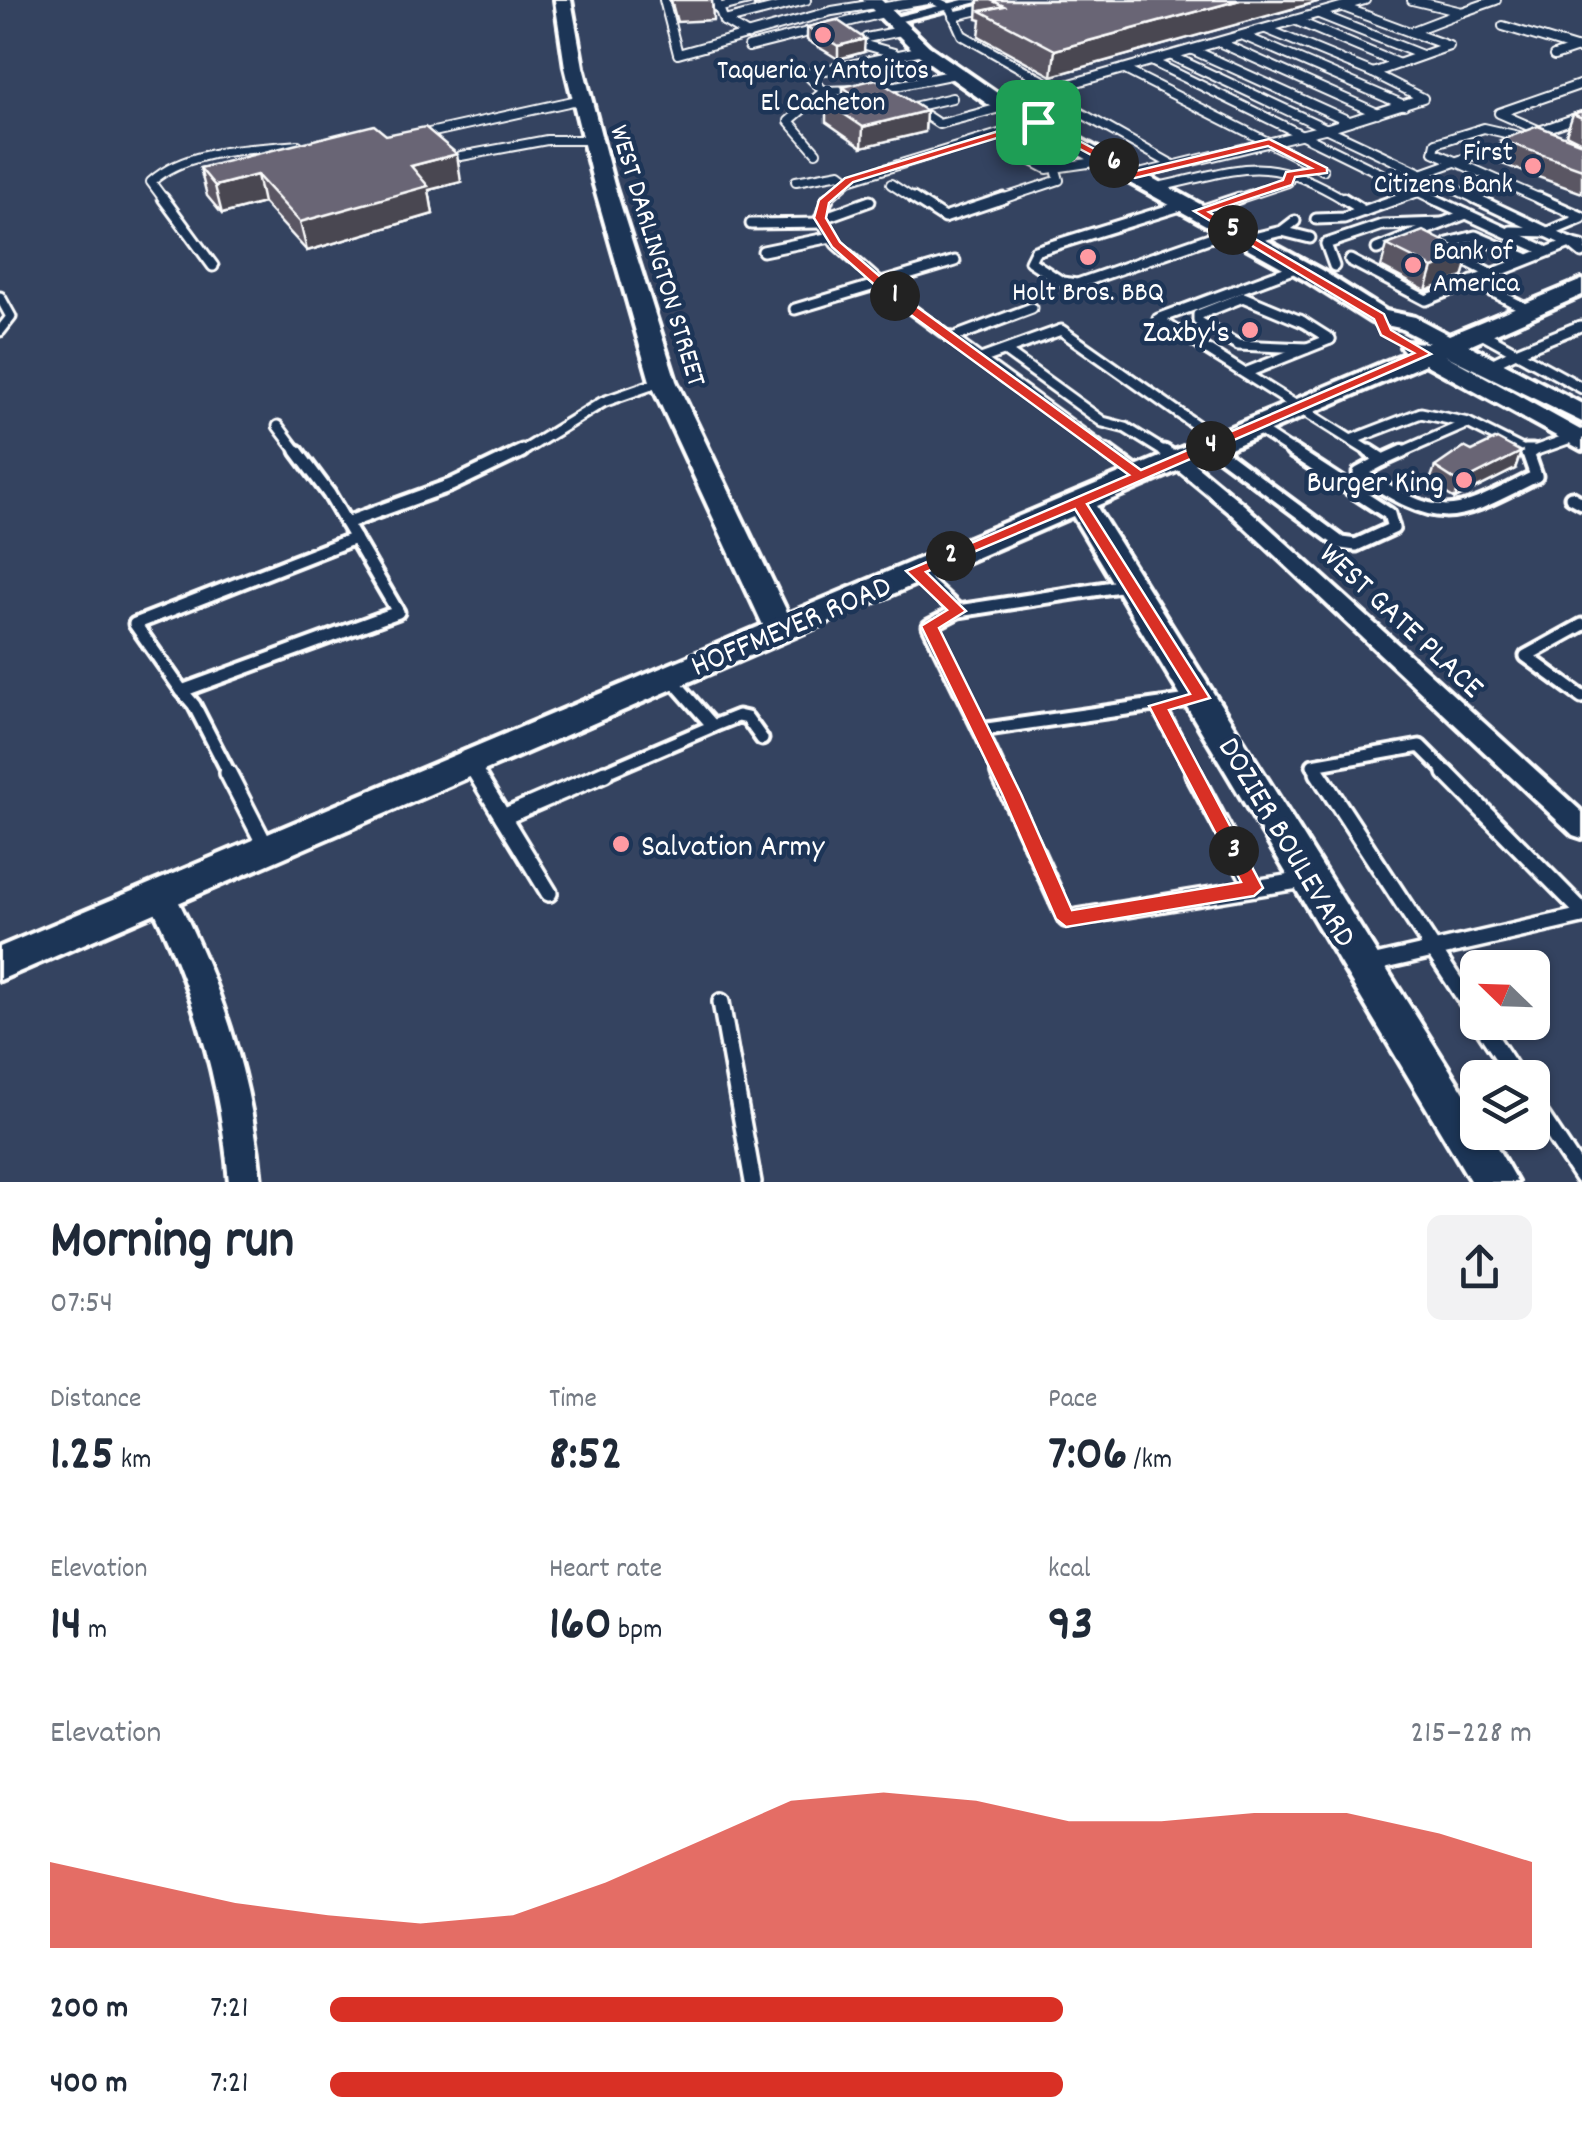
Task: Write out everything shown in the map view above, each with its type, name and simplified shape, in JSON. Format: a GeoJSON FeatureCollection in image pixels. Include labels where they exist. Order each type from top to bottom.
{"type":"FeatureCollection","features":[{"type":"Feature","properties":{"kind":"main road","name":"WEST DARLINGTON STREET"},"geometry":{"type":"LineString","coordinates":[[563,0],[592,140],[663,380],[780,627]]}},
{"type":"Feature","properties":{"kind":"main road"},"geometry":{"type":"LineString","coordinates":[[883,13],[913,53],[1306,271],[1379,317],[1386,332],[1489,365],[1580,432]]}},
{"type":"Feature","properties":{"kind":"main road","name":"HOFFMEYER ROAD"},"geometry":{"type":"LineString","coordinates":[[0,964],[1582,286]]}},
{"type":"Feature","properties":{"kind":"main road"},"geometry":{"type":"LineString","coordinates":[[1437,348],[1580,432]]}},
{"type":"Feature","properties":{"kind":"main road","name":"DOZIER BOULEVARD"},"geometry":{"type":"LineString","coordinates":[[1078,502],[1313,879],[1495,1182]]}},
{"type":"Feature","properties":{"kind":"street"},"geometry":{"type":"LineString","coordinates":[[883,13],[952,12],[980,0]]}},
{"type":"Feature","properties":{"kind":"street","name":"WEST GATE PLACE"},"geometry":{"type":"LineString","coordinates":[[1178,460],[1236,508],[1582,828]]}},
{"type":"Feature","properties":{"kind":"street"},"geometry":{"type":"LineString","coordinates":[[162,895],[186,940],[222,1057],[240,1134],[245,1182]]}},
{"type":"Feature","properties":{"kind":"lane"},"geometry":{"type":"LineString","coordinates":[[664,0],[678,54],[832,11],[883,13]]}},
{"type":"Feature","properties":{"kind":"lane"},"geometry":{"type":"LineString","coordinates":[[748,34],[724,21],[717,4],[749,0]]}},
{"type":"Feature","properties":{"kind":"lane"},"geometry":{"type":"LineString","coordinates":[[724,21],[807,0],[832,11]]}},
{"type":"Feature","properties":{"kind":"lane"},"geometry":{"type":"LineString","coordinates":[[749,47],[931,0],[952,12],[962,35],[1173,165]]}},
{"type":"Feature","properties":{"kind":"lane"},"geometry":{"type":"LineString","coordinates":[[886,89],[939,124],[1365,0]]}},
{"type":"Feature","properties":{"kind":"lane"},"geometry":{"type":"LineString","coordinates":[[1412,0],[1462,12]]}},
{"type":"Feature","properties":{"kind":"lane"},"geometry":{"type":"LineString","coordinates":[[1410,32],[1496,0]]}},
{"type":"Feature","properties":{"kind":"lane"},"geometry":{"type":"LineString","coordinates":[[952,12],[1002,4]]}},
{"type":"Feature","properties":{"kind":"lane"},"geometry":{"type":"LineString","coordinates":[[1343,7],[1449,46],[1373,73]]}},
{"type":"Feature","properties":{"kind":"lane"},"geometry":{"type":"LineString","coordinates":[[883,13],[862,44],[874,51],[913,53]]}},
{"type":"Feature","properties":{"kind":"lane"},"geometry":{"type":"LineString","coordinates":[[1319,14],[1422,56]]}},
{"type":"Feature","properties":{"kind":"lane"},"geometry":{"type":"LineString","coordinates":[[1297,21],[1399,64]]}},
{"type":"Feature","properties":{"kind":"lane"},"geometry":{"type":"LineString","coordinates":[[1503,26],[1580,49]]}},
{"type":"Feature","properties":{"kind":"lane"},"geometry":{"type":"LineString","coordinates":[[1135,175],[1328,128],[1423,98],[1266,29]]}},
{"type":"Feature","properties":{"kind":"lane"},"geometry":{"type":"LineString","coordinates":[[1244,36],[1404,105]]}},
{"type":"Feature","properties":{"kind":"lane"},"geometry":{"type":"LineString","coordinates":[[1515,42],[1537,36]]}},
{"type":"Feature","properties":{"kind":"lane"},"geometry":{"type":"LineString","coordinates":[[1221,42],[1377,113]]}},
{"type":"Feature","properties":{"kind":"lane"},"geometry":{"type":"LineString","coordinates":[[1554,56],[1580,49]]}},
{"type":"Feature","properties":{"kind":"lane"},"geometry":{"type":"LineString","coordinates":[[1193,50],[1350,121]]}},
{"type":"Feature","properties":{"kind":"lane"},"geometry":{"type":"LineString","coordinates":[[824,91],[806,74],[913,53]]}},
{"type":"Feature","properties":{"kind":"lane"},"geometry":{"type":"LineString","coordinates":[[1172,56],[1582,246]]}},
{"type":"Feature","properties":{"kind":"lane"},"geometry":{"type":"LineString","coordinates":[[1152,61],[1353,162],[1544,250]]}},
{"type":"Feature","properties":{"kind":"lane"},"geometry":{"type":"LineString","coordinates":[[1124,69],[1323,170]]}},
{"type":"Feature","properties":{"kind":"lane"},"geometry":{"type":"LineString","coordinates":[[816,152],[789,121],[824,91],[886,89],[955,74]]}},
{"type":"Feature","properties":{"kind":"lane"},"geometry":{"type":"LineString","coordinates":[[1553,137],[1499,113],[1582,84]]}},
{"type":"Feature","properties":{"kind":"lane"},"geometry":{"type":"LineString","coordinates":[[1003,104],[1037,88],[1053,92]]}},
{"type":"Feature","properties":{"kind":"lane"},"geometry":{"type":"LineString","coordinates":[[913,107],[952,98]]}},
{"type":"Feature","properties":{"kind":"lane"},"geometry":{"type":"LineString","coordinates":[[417,136],[582,99]]}},
{"type":"Feature","properties":{"kind":"lane"},"geometry":{"type":"LineString","coordinates":[[1539,131],[1582,116]]}},
{"type":"Feature","properties":{"kind":"lane"},"geometry":{"type":"LineString","coordinates":[[1038,122],[849,180],[823,202],[821,221],[831,237],[880,283],[1140,476]]}},
{"type":"Feature","properties":{"kind":"lane"},"geometry":{"type":"LineString","coordinates":[[1554,148],[1499,126],[1436,143],[1434,152],[1582,218]]}},
{"type":"Feature","properties":{"kind":"lane"},"geometry":{"type":"LineString","coordinates":[[1062,135],[1013,152],[1030,167],[1058,173],[1108,160]]}},
{"type":"Feature","properties":{"kind":"lane"},"geometry":{"type":"LineString","coordinates":[[1497,146],[1525,136]]}},
{"type":"Feature","properties":{"kind":"lane"},"geometry":{"type":"LineString","coordinates":[[462,156],[547,140],[592,140]]}},
{"type":"Feature","properties":{"kind":"lane"},"geometry":{"type":"LineString","coordinates":[[213,266],[150,182],[156,174],[183,163],[314,143]]}},
{"type":"Feature","properties":{"kind":"lane"},"geometry":{"type":"LineString","coordinates":[[1234,150],[1258,165],[1290,175],[1304,176],[1353,162]]}},
{"type":"Feature","properties":{"kind":"lane"},"geometry":{"type":"LineString","coordinates":[[1424,173],[1480,153]]}},
{"type":"Feature","properties":{"kind":"lane"},"geometry":{"type":"LineString","coordinates":[[1158,188],[1258,165]]}},
{"type":"Feature","properties":{"kind":"lane"},"geometry":{"type":"LineString","coordinates":[[796,181],[840,173],[849,180]]}},
{"type":"Feature","properties":{"kind":"lane"},"geometry":{"type":"LineString","coordinates":[[891,184],[944,218],[1058,180],[1058,173]]}},
{"type":"Feature","properties":{"kind":"lane"},"geometry":{"type":"LineString","coordinates":[[1290,175],[1288,182],[1035,251],[1030,261],[1062,282],[1077,284],[1240,234],[1282,231],[1298,225]]}},
{"type":"Feature","properties":{"kind":"lane"},"geometry":{"type":"LineString","coordinates":[[1304,176],[1364,210]]}},
{"type":"Feature","properties":{"kind":"lane"},"geometry":{"type":"LineString","coordinates":[[1320,223],[1418,192]]}},
{"type":"Feature","properties":{"kind":"lane"},"geometry":{"type":"LineString","coordinates":[[751,224],[821,221],[870,201]]}},
{"type":"Feature","properties":{"kind":"lane"},"geometry":{"type":"LineString","coordinates":[[1377,249],[1466,214]]}},
{"type":"Feature","properties":{"kind":"lane"},"geometry":{"type":"LineString","coordinates":[[1330,236],[1342,230],[1344,218]]}},
{"type":"Feature","properties":{"kind":"lane"},"geometry":{"type":"LineString","coordinates":[[1502,230],[1548,232],[1582,218]]}},
{"type":"Feature","properties":{"kind":"lane"},"geometry":{"type":"LineString","coordinates":[[1334,266],[1326,244],[1366,226],[1397,219],[1442,223]]}},
{"type":"Feature","properties":{"kind":"lane"},"geometry":{"type":"LineString","coordinates":[[1282,231],[1310,238]]}},
{"type":"Feature","properties":{"kind":"lane"},"geometry":{"type":"LineString","coordinates":[[1490,272],[1449,252],[1448,243],[1475,236],[1526,258]]}},
{"type":"Feature","properties":{"kind":"lane"},"geometry":{"type":"LineString","coordinates":[[763,251],[831,237]]}},
{"type":"Feature","properties":{"kind":"lane"},"geometry":{"type":"LineString","coordinates":[[1350,260],[1426,300],[1570,242]]}},
{"type":"Feature","properties":{"kind":"lane"},"geometry":{"type":"LineString","coordinates":[[1570,242],[1582,253]]}},
{"type":"Feature","properties":{"kind":"lane"},"geometry":{"type":"LineString","coordinates":[[1365,254],[1334,266],[1242,286],[1158,318],[1383,460]]}},
{"type":"Feature","properties":{"kind":"lane"},"geometry":{"type":"LineString","coordinates":[[795,309],[955,262]]}},
{"type":"Feature","properties":{"kind":"lane"},"geometry":{"type":"LineString","coordinates":[[1472,280],[1527,309]]}},
{"type":"Feature","properties":{"kind":"lane"},"geometry":{"type":"LineString","coordinates":[[1242,286],[1330,338],[1246,373]]}},
{"type":"Feature","properties":{"kind":"lane"},"geometry":{"type":"LineString","coordinates":[[0,297],[11,317],[0,331]]}},
{"type":"Feature","properties":{"kind":"lane"},"geometry":{"type":"LineString","coordinates":[[1303,322],[1243,297],[1198,315],[1198,320],[1238,345],[1308,348]]}},
{"type":"Feature","properties":{"kind":"lane"},"geometry":{"type":"LineString","coordinates":[[952,338],[1032,308]]}},
{"type":"Feature","properties":{"kind":"lane"},"geometry":{"type":"LineString","coordinates":[[1489,365],[1580,326]]}},
{"type":"Feature","properties":{"kind":"lane"},"geometry":{"type":"LineString","coordinates":[[981,359],[1061,330],[1342,542],[1356,545],[1393,528],[1390,514],[1255,427]]}},
{"type":"Feature","properties":{"kind":"lane"},"geometry":{"type":"LineString","coordinates":[[1478,331],[1582,388]]}},
{"type":"Feature","properties":{"kind":"lane"},"geometry":{"type":"LineString","coordinates":[[1005,351],[1103,422],[1126,428],[1178,460]]}},
{"type":"Feature","properties":{"kind":"lane"},"geometry":{"type":"LineString","coordinates":[[346,523],[416,499],[510,458],[629,387],[663,380]]}},
{"type":"Feature","properties":{"kind":"lane"},"geometry":{"type":"LineString","coordinates":[[1351,440],[1414,412],[1444,412],[1468,423],[1528,454],[1536,476],[1452,517],[1421,512],[1359,473],[1468,423]]}},
{"type":"Feature","properties":{"kind":"lane"},"geometry":{"type":"LineString","coordinates":[[182,692],[398,612],[346,523],[278,426]]}},
{"type":"Feature","properties":{"kind":"lane"},"geometry":{"type":"LineString","coordinates":[[1528,454],[1580,432]]}},
{"type":"Feature","properties":{"kind":"lane"},"geometry":{"type":"LineString","coordinates":[[266,849],[194,705],[135,624],[355,538]]}},
{"type":"Feature","properties":{"kind":"lane"},"geometry":{"type":"LineString","coordinates":[[914,571],[958,611]]}},
{"type":"Feature","properties":{"kind":"lane"},"geometry":{"type":"LineString","coordinates":[[1130,584],[958,611],[929,626],[1066,919],[1313,879]]}},
{"type":"Feature","properties":{"kind":"lane"},"geometry":{"type":"LineString","coordinates":[[1582,625],[1526,656],[1582,697]]}},
{"type":"Feature","properties":{"kind":"lane"},"geometry":{"type":"LineString","coordinates":[[668,675],[713,726]]}},
{"type":"Feature","properties":{"kind":"lane"},"geometry":{"type":"LineString","coordinates":[[980,730],[1201,698]]}},
{"type":"Feature","properties":{"kind":"lane"},"geometry":{"type":"LineString","coordinates":[[1158,706],[1254,888]]}},
{"type":"Feature","properties":{"kind":"lane"},"geometry":{"type":"LineString","coordinates":[[502,817],[738,716],[747,718],[762,739]]}},
{"type":"Feature","properties":{"kind":"lane"},"geometry":{"type":"LineString","coordinates":[[1460,992],[1312,765],[1420,746],[1582,914]]}},
{"type":"Feature","properties":{"kind":"lane"},"geometry":{"type":"LineString","coordinates":[[469,761],[549,893]]}},
{"type":"Feature","properties":{"kind":"lane"},"geometry":{"type":"LineString","coordinates":[[1365,966],[1582,914]]}},
{"type":"Feature","properties":{"kind":"lane"},"geometry":{"type":"LineString","coordinates":[[721,1002],[752,1182]]}},
{"type":"Feature","properties":{"kind":"lane"},"geometry":{"type":"LineString","coordinates":[[1550,1129],[1582,1177]]}},
{"type":"Feature","properties":{"kind":"building"},"geometry":{"type":"Polygon","coordinates":[[[991,0],[1240,0],[1055,50],[981,11],[1004,6],[991,0]]]}},
{"type":"Feature","properties":{"kind":"building"},"geometry":{"type":"Polygon","coordinates":[[[837,20],[865,39],[838,46],[807,27],[837,20]]]}},
{"type":"Feature","properties":{"kind":"building"},"geometry":{"type":"Polygon","coordinates":[[[876,79],[926,111],[863,127],[826,102],[854,95],[843,87],[876,79]]]}},
{"type":"Feature","properties":{"kind":"building"},"geometry":{"type":"Polygon","coordinates":[[[374,125],[386,135],[425,127],[457,154],[411,166],[428,186],[300,222],[257,175],[215,186],[200,168],[374,125]]]}},
{"type":"Feature","properties":{"kind":"building"},"geometry":{"type":"Polygon","coordinates":[[[1538,126],[1582,143],[1582,169],[1501,140],[1538,126]]]}},
{"type":"Feature","properties":{"kind":"building"},"geometry":{"type":"Polygon","coordinates":[[[1423,231],[1470,254],[1433,268],[1387,245],[1423,231]]]}},
{"type":"Feature","properties":{"kind":"building"},"geometry":{"type":"Polygon","coordinates":[[[1497,439],[1521,452],[1460,483],[1435,467],[1464,447],[1472,451],[1497,439]]]}},
{"type":"Feature","properties":{"kind":"place","name":"Taqueria y Antojitos El Cacheton"},"geometry":{"type":"Point","coordinates":[823,35]}},
{"type":"Feature","properties":{"kind":"place","name":"First Citizens Bank"},"geometry":{"type":"Point","coordinates":[1533,166]}},
{"type":"Feature","properties":{"kind":"place","name":"Holt Bros. BBQ"},"geometry":{"type":"Point","coordinates":[1088,257]}},
{"type":"Feature","properties":{"kind":"place","name":"Bank of America"},"geometry":{"type":"Point","coordinates":[1413,265]}},
{"type":"Feature","properties":{"kind":"place","name":"Zaxby's"},"geometry":{"type":"Point","coordinates":[1250,330]}},
{"type":"Feature","properties":{"kind":"place","name":"Burger King"},"geometry":{"type":"Point","coordinates":[1464,480]}},
{"type":"Feature","properties":{"kind":"place","name":"Salvation Army"},"geometry":{"type":"Point","coordinates":[621,844]}},
{"type":"Feature","properties":{"kind":"route"},"geometry":{"type":"LineString","coordinates":[[1038,122],[849,180],[823,202],[820,218],[836,244],[900,301],[1112,454],[1140,476],[914,571],[958,611],[929,626],[1012,794],[1066,919],[1254,888],[1158,706],[1201,698],[1078,502],[1255,427],[1425,354],[1386,332],[1379,317],[1313,275],[1200,211],[1288,182],[1290,175],[1304,176],[1323,170],[1269,142],[1135,175],[1038,122]]}}]}
